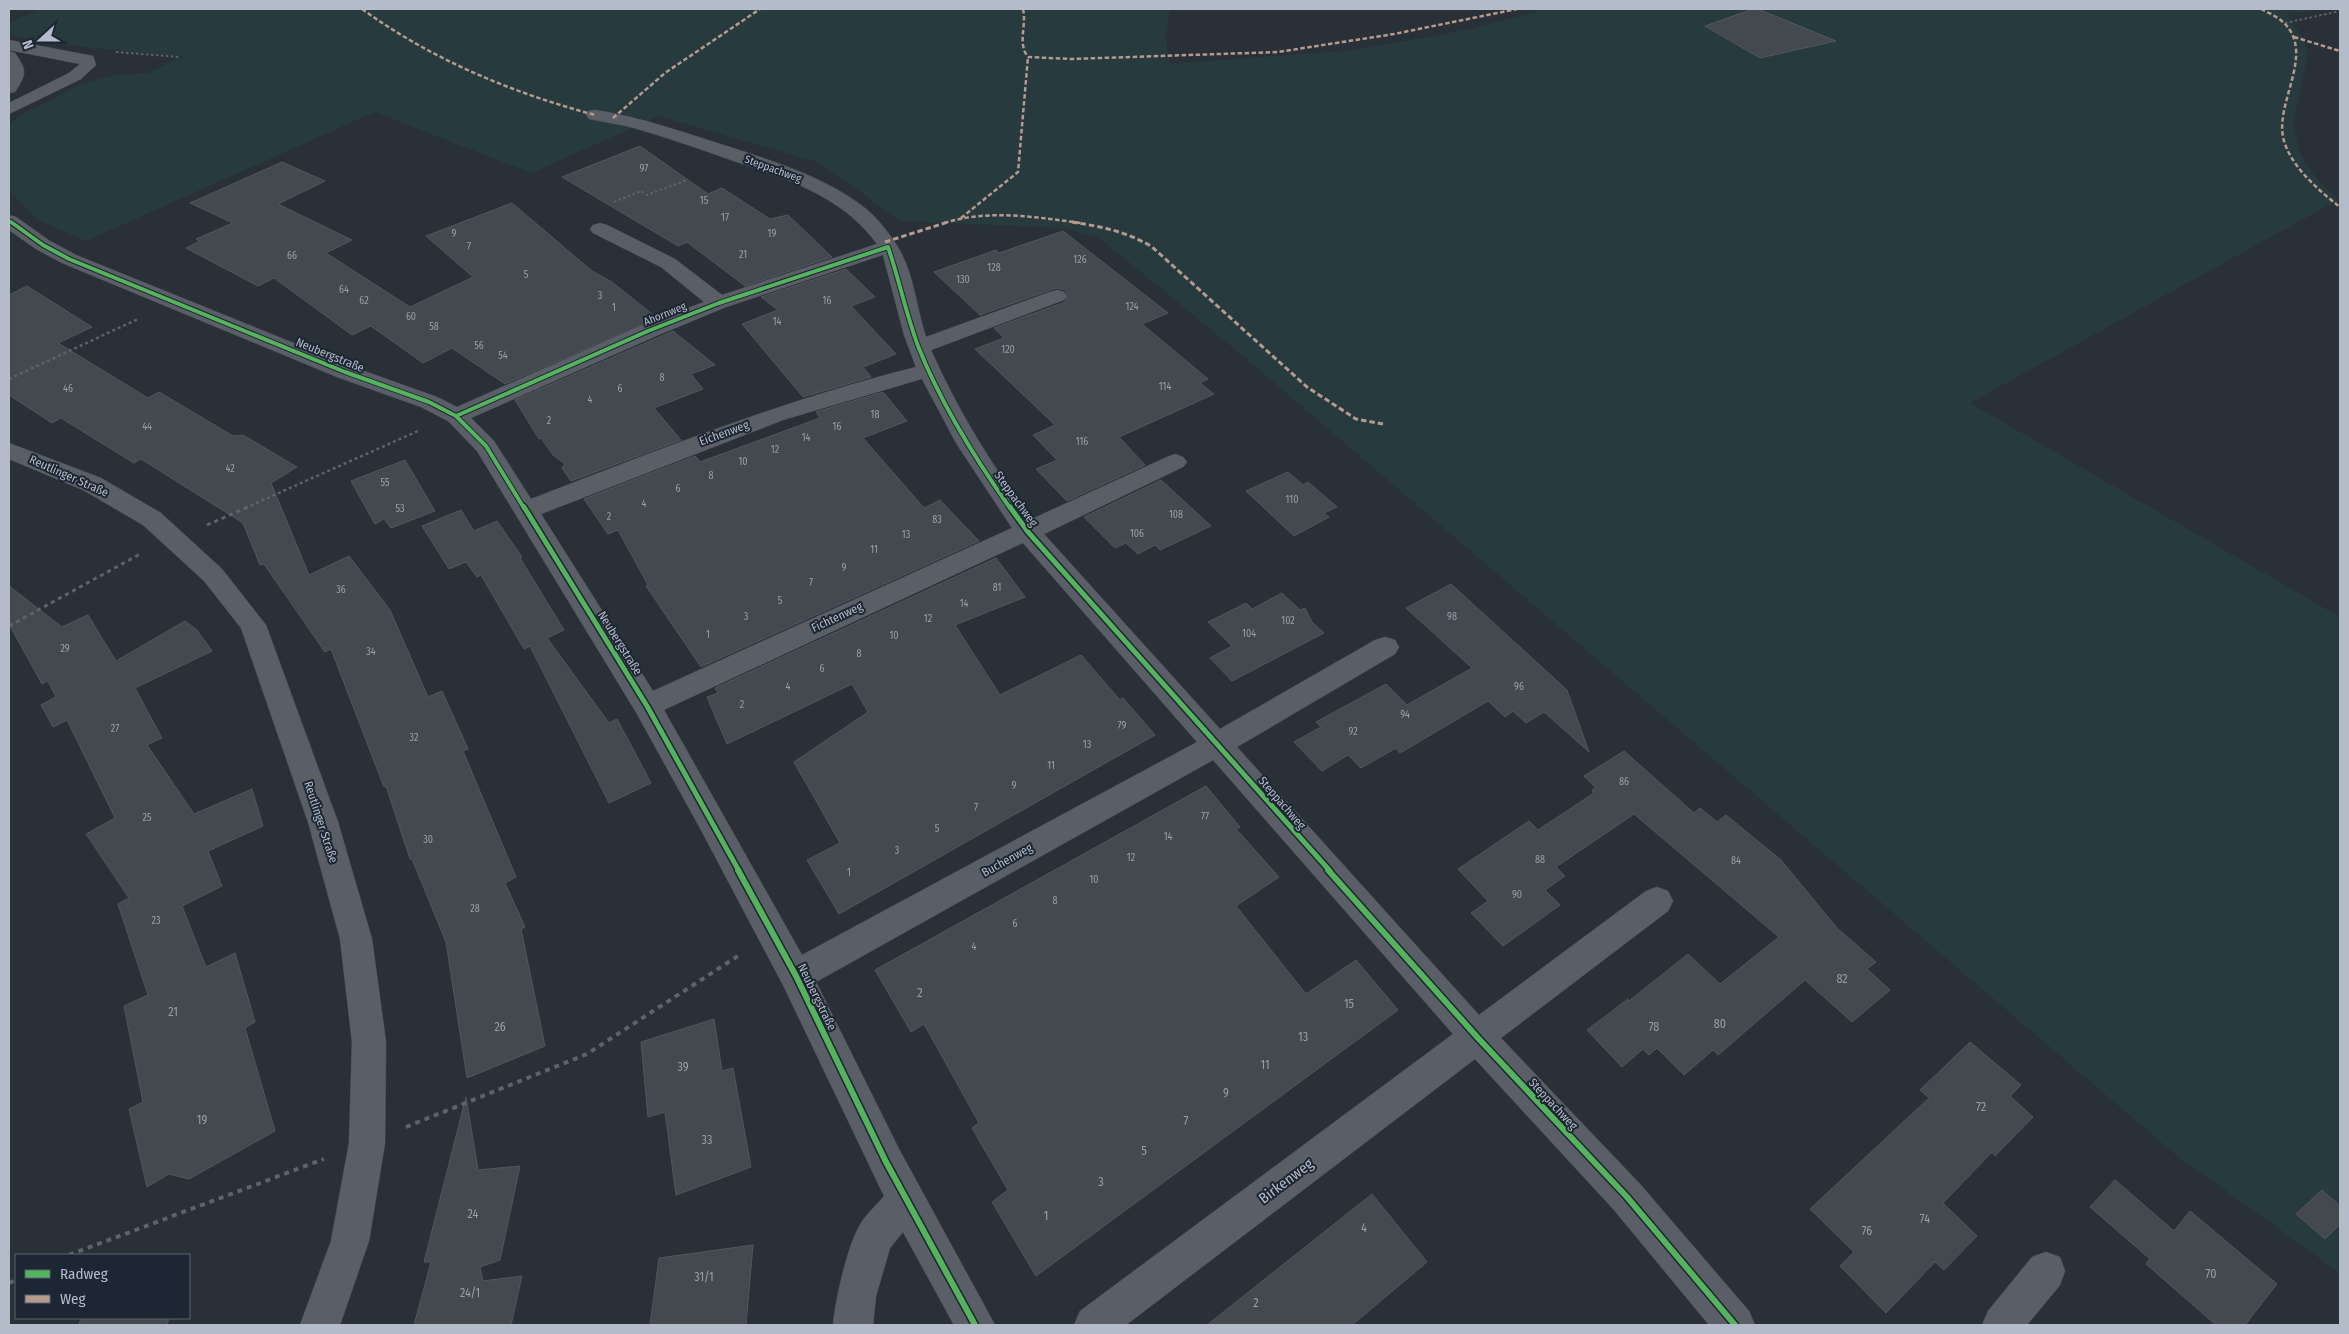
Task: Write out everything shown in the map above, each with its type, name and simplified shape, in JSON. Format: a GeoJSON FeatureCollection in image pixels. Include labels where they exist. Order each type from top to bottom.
{"type":"FeatureCollection","features":[{"type":"Feature","properties":{"kind":"street"},"geometry":{"type":"LineString","coordinates":[[9,45],[87,58],[88,65],[75,76],[9,109]]}},
{"type":"Feature","properties":{"kind":"street"},"geometry":{"type":"LineString","coordinates":[[9,56],[17,69],[16,78],[9,88]]}},
{"type":"Feature","properties":{"kind":"street","name":"Steppachweg"},"geometry":{"type":"LineString","coordinates":[[594,115],[626,120],[789,174],[849,204],[873,226],[888,247],[900,278],[911,326],[924,359],[967,444],[990,481],[1028,532],[1478,1038],[1627,1198],[1735,1325]]}},
{"type":"Feature","properties":{"kind":"street","name":"Neubergstraße"},"geometry":{"type":"LineString","coordinates":[[9,221],[42,245],[69,259],[345,372],[429,402],[455,415],[486,446],[647,706],[796,976],[886,1162],[975,1325]]}},
{"type":"Feature","properties":{"kind":"street"},"geometry":{"type":"LineString","coordinates":[[600,228],[668,263],[719,303]]}},
{"type":"Feature","properties":{"kind":"street","name":"Ahornweg"},"geometry":{"type":"LineString","coordinates":[[455,415],[648,331],[719,303],[888,247]]}},
{"type":"Feature","properties":{"kind":"street"},"geometry":{"type":"LineString","coordinates":[[924,359],[1057,296]]}},
{"type":"Feature","properties":{"kind":"street","name":"Eichenweg"},"geometry":{"type":"LineString","coordinates":[[526,511],[747,424],[872,384],[924,359]]}},
{"type":"Feature","properties":{"kind":"street","name":"Reutlinger Straße"},"geometry":{"type":"LineString","coordinates":[[9,450],[92,484],[152,519],[213,575],[254,625],[323,822],[356,939],[369,1042],[366,1143],[350,1241],[320,1325]]}},
{"type":"Feature","properties":{"kind":"street","name":"Steppachweg"},"geometry":{"type":"LineString","coordinates":[[1028,532],[1175,462]]}},
{"type":"Feature","properties":{"kind":"street","name":"Fichtenweg"},"geometry":{"type":"LineString","coordinates":[[647,706],[911,583],[1028,532]]}},
{"type":"Feature","properties":{"kind":"street"},"geometry":{"type":"LineString","coordinates":[[1218,744],[1385,646]]}},
{"type":"Feature","properties":{"kind":"street","name":"Buchenweg"},"geometry":{"type":"LineString","coordinates":[[796,976],[1218,744]]}},
{"type":"Feature","properties":{"kind":"street"},"geometry":{"type":"LineString","coordinates":[[1478,1038],[1657,901]]}},
{"type":"Feature","properties":{"kind":"street","name":"Birkenweg"},"geometry":{"type":"LineString","coordinates":[[1094,1325],[1478,1038]]}},
{"type":"Feature","properties":{"kind":"street"},"geometry":{"type":"LineString","coordinates":[[853,1325],[856,1296],[874,1237],[907,1198]]}},
{"type":"Feature","properties":{"kind":"street"},"geometry":{"type":"LineString","coordinates":[[2002,1325],[2046,1271]]}},
{"type":"Feature","properties":{"kind":"path"},"geometry":{"type":"LineString","coordinates":[[2285,23],[2340,12]]}},
{"type":"Feature","properties":{"kind":"path"},"geometry":{"type":"LineString","coordinates":[[607,206],[641,191],[647,195],[687,180]]}},
{"type":"Feature","properties":{"kind":"path"},"geometry":{"type":"LineString","coordinates":[[9,379],[175,302]]}},
{"type":"Feature","properties":{"kind":"path"},"geometry":{"type":"LineString","coordinates":[[9,626],[129,559],[455,415]]}},
{"type":"Feature","properties":{"kind":"path"},"geometry":{"type":"LineString","coordinates":[[72,1254],[366,1143],[534,1077],[587,1054],[773,934]]}},
{"type":"Feature","properties":{"kind":"green space"},"geometry":{"type":"Polygon","coordinates":[[[39,9],[1170,9],[1166,39],[1170,64],[1355,50],[1471,29],[1544,9],[2315,9],[2287,15],[2301,35],[2308,52],[2293,125],[2300,153],[2316,178],[2340,201],[2325,207],[1970,403],[2340,617],[2340,1273],[2176,1155],[1236,350],[1098,237],[1063,228],[901,221],[820,163],[659,116],[531,173],[375,112],[86,241],[39,220],[9,192],[9,125],[26,112],[81,84],[115,75],[148,73],[184,56],[74,46],[9,35],[9,23],[39,9]]]}},
{"type":"Feature","properties":{"kind":"building"},"geometry":{"type":"Polygon","coordinates":[[[1753,9],[1758,9],[1836,41],[1760,58],[1705,26],[1753,9]]]}},
{"type":"Feature","properties":{"kind":"building"},"geometry":{"type":"Polygon","coordinates":[[[640,146],[708,194],[722,188],[770,219],[788,215],[832,257],[745,286],[687,242],[678,246],[562,177],[640,146]]]}},
{"type":"Feature","properties":{"kind":"building"},"geometry":{"type":"Polygon","coordinates":[[[282,162],[325,181],[278,204],[352,240],[326,253],[410,307],[473,277],[426,236],[512,203],[592,271],[612,282],[657,318],[505,384],[452,348],[423,363],[371,326],[352,335],[274,278],[258,286],[186,248],[200,241],[196,239],[233,223],[190,203],[282,162]]]}},
{"type":"Feature","properties":{"kind":"building"},"geometry":{"type":"Polygon","coordinates":[[[1063,231],[1168,313],[1142,324],[1208,379],[1200,383],[1214,394],[1119,437],[1145,465],[1067,501],[1036,469],[1057,460],[1033,435],[1055,425],[975,349],[1004,338],[994,328],[1065,302],[1068,295],[1065,290],[1056,288],[980,315],[934,272],[996,250],[999,253],[1063,231]]]}},
{"type":"Feature","properties":{"kind":"building"},"geometry":{"type":"Polygon","coordinates":[[[846,269],[875,297],[851,306],[896,354],[863,367],[871,377],[803,397],[742,324],[778,310],[761,297],[846,269]]]}},
{"type":"Feature","properties":{"kind":"building"},"geometry":{"type":"Polygon","coordinates":[[[27,286],[92,327],[58,343],[148,398],[159,392],[233,436],[243,435],[297,467],[271,483],[309,575],[349,556],[390,610],[428,697],[442,691],[468,749],[463,751],[516,877],[505,883],[525,927],[521,929],[545,1046],[467,1078],[446,942],[412,859],[410,859],[386,786],[384,787],[331,649],[325,652],[264,564],[260,565],[243,523],[141,459],[134,463],[61,418],[52,423],[9,395],[9,295],[27,286]]]}},
{"type":"Feature","properties":{"kind":"building"},"geometry":{"type":"Polygon","coordinates":[[[673,331],[715,365],[691,374],[703,389],[654,408],[681,440],[571,481],[562,468],[565,464],[553,455],[541,438],[539,439],[515,400],[673,331]]]}},
{"type":"Feature","properties":{"kind":"building"},"geometry":{"type":"Polygon","coordinates":[[[883,392],[907,421],[863,438],[924,508],[940,500],[979,541],[701,667],[646,586],[648,585],[618,530],[608,534],[584,499],[695,456],[700,462],[820,418],[816,412],[883,392]]]}},
{"type":"Feature","properties":{"kind":"building"},"geometry":{"type":"Polygon","coordinates":[[[405,460],[435,511],[391,528],[384,519],[375,524],[351,481],[405,460]]]}},
{"type":"Feature","properties":{"kind":"building"},"geometry":{"type":"Polygon","coordinates":[[[1288,472],[1303,485],[1308,482],[1337,507],[1324,513],[1329,517],[1294,536],[1246,491],[1288,472]]]}},
{"type":"Feature","properties":{"kind":"building"},"geometry":{"type":"Polygon","coordinates":[[[1161,480],[1211,526],[1160,550],[1155,545],[1138,554],[1126,543],[1115,548],[1084,517],[1161,480]]]}},
{"type":"Feature","properties":{"kind":"building"},"geometry":{"type":"Polygon","coordinates":[[[461,510],[474,531],[497,521],[522,557],[520,558],[564,630],[547,638],[609,723],[617,719],[651,783],[609,803],[530,646],[524,649],[481,575],[477,577],[466,562],[449,569],[422,526],[461,510]]]}},
{"type":"Feature","properties":{"kind":"building"},"geometry":{"type":"Polygon","coordinates":[[[996,558],[1025,597],[955,625],[1000,695],[1081,655],[1120,700],[1123,698],[1155,735],[839,914],[807,860],[840,843],[794,762],[868,712],[852,684],[727,744],[707,697],[718,693],[715,688],[996,558]]]}},
{"type":"Feature","properties":{"kind":"building"},"geometry":{"type":"Polygon","coordinates":[[[1451,584],[1567,690],[1589,752],[1544,712],[1526,723],[1513,711],[1505,717],[1488,701],[1400,753],[1396,748],[1361,768],[1348,755],[1322,771],[1294,742],[1321,727],[1316,722],[1386,684],[1407,705],[1472,668],[1406,608],[1451,584]]]}},
{"type":"Feature","properties":{"kind":"building"},"geometry":{"type":"Polygon","coordinates":[[[9,586],[62,627],[88,615],[116,661],[185,621],[197,630],[212,651],[135,688],[162,738],[147,745],[194,814],[252,789],[263,826],[208,851],[222,886],[182,906],[206,967],[235,953],[255,1022],[245,1028],[275,1131],[189,1179],[169,1174],[147,1187],[129,1109],[143,1102],[124,1006],[148,995],[118,904],[129,898],[86,834],[115,818],[67,720],[53,727],[41,705],[56,697],[48,681],[42,684],[9,624],[9,586]]]}},
{"type":"Feature","properties":{"kind":"building"},"geometry":{"type":"Polygon","coordinates":[[[1282,593],[1300,610],[1305,608],[1312,622],[1324,633],[1232,681],[1210,658],[1232,646],[1208,622],[1246,603],[1252,609],[1282,593]]]}},
{"type":"Feature","properties":{"kind":"building"},"geometry":{"type":"Polygon","coordinates":[[[1624,751],[1694,813],[1700,808],[1717,822],[1726,815],[1781,860],[1837,928],[1876,962],[1867,969],[1890,990],[1852,1022],[1805,980],[1718,1055],[1713,1050],[1684,1075],[1657,1048],[1649,1055],[1643,1049],[1622,1067],[1587,1030],[1628,999],[1629,1001],[1688,954],[1720,984],[1779,937],[1634,814],[1556,867],[1565,876],[1545,890],[1560,905],[1503,946],[1471,913],[1488,901],[1458,869],[1529,821],[1538,830],[1594,793],[1592,790],[1596,788],[1584,776],[1624,751]]]}},
{"type":"Feature","properties":{"kind":"building"},"geometry":{"type":"Polygon","coordinates":[[[1206,786],[1240,827],[1236,829],[1279,877],[1236,906],[1306,994],[1356,960],[1398,1010],[1036,1276],[992,1202],[1008,1190],[972,1128],[979,1123],[924,1024],[911,1032],[875,970],[1206,786]]]}},
{"type":"Feature","properties":{"kind":"building"},"geometry":{"type":"Polygon","coordinates":[[[714,1019],[722,1071],[733,1068],[751,1167],[676,1195],[665,1112],[648,1117],[641,1042],[714,1019]]]}},
{"type":"Feature","properties":{"kind":"building"},"geometry":{"type":"Polygon","coordinates":[[[1970,1042],[2021,1085],[2010,1096],[2033,1117],[1995,1156],[1992,1152],[1943,1203],[1977,1236],[1944,1270],[1935,1262],[1886,1313],[1840,1266],[1854,1252],[1810,1209],[1929,1098],[1920,1090],[1970,1042]]]}},
{"type":"Feature","properties":{"kind":"building"},"geometry":{"type":"Polygon","coordinates":[[[466,1097],[478,1170],[520,1166],[500,1260],[480,1267],[483,1281],[522,1276],[511,1325],[414,1325],[431,1262],[424,1262],[466,1097]]]}},
{"type":"Feature","properties":{"kind":"building"},"geometry":{"type":"Polygon","coordinates":[[[2115,1180],[2174,1231],[2190,1211],[2277,1284],[2245,1325],[2216,1325],[2146,1264],[2150,1259],[2090,1207],[2115,1180]]]}},
{"type":"Feature","properties":{"kind":"building"},"geometry":{"type":"Polygon","coordinates":[[[2322,1190],[2340,1206],[2340,1224],[2325,1239],[2296,1214],[2322,1190]]]}},
{"type":"Feature","properties":{"kind":"building"},"geometry":{"type":"Polygon","coordinates":[[[1372,1194],[1427,1262],[1352,1325],[1207,1325],[1372,1194]]]}},
{"type":"Feature","properties":{"kind":"building"},"geometry":{"type":"Polygon","coordinates":[[[753,1245],[746,1325],[650,1325],[659,1258],[753,1245]]]}},
{"type":"Feature","properties":{"kind":"building"},"geometry":{"type":"Polygon","coordinates":[[[81,1319],[169,1319],[167,1325],[79,1325],[81,1319]]]}},
{"type":"Feature","properties":{"kind":"marked path"},"geometry":{"type":"LineString","coordinates":[[362,9],[415,45],[472,74],[533,97],[595,115]]}},
{"type":"Feature","properties":{"kind":"marked path"},"geometry":{"type":"LineString","coordinates":[[613,118],[665,73],[760,9]]}},
{"type":"Feature","properties":{"kind":"marked path"},"geometry":{"type":"LineString","coordinates":[[1023,9],[1025,23],[1022,45],[1028,57],[1071,59],[1278,52],[1394,34],[1517,9]]}},
{"type":"Feature","properties":{"kind":"marked path"},"geometry":{"type":"LineString","coordinates":[[2261,9],[2284,23],[2292,33],[2296,46],[2295,61],[2283,123],[2283,136],[2286,146],[2306,176],[2340,207]]}},
{"type":"Feature","properties":{"kind":"marked path"},"geometry":{"type":"LineString","coordinates":[[2294,37],[2340,51]]}},
{"type":"Feature","properties":{"kind":"marked path"},"geometry":{"type":"LineString","coordinates":[[961,218],[1018,172],[1028,57]]}},
{"type":"Feature","properties":{"kind":"marked path"},"geometry":{"type":"LineString","coordinates":[[885,242],[961,218],[992,215],[1021,215],[1106,227],[1130,234],[1151,246],[1307,387],[1356,419],[1383,424]]}},
{"type":"Feature","properties":{"kind":"cycle path"},"geometry":{"type":"LineString","coordinates":[[9,221],[43,245],[69,259],[345,372],[429,402],[456,416],[486,446],[647,706],[712,821],[796,976],[886,1162],[975,1325]]}},
{"type":"Feature","properties":{"kind":"cycle path"},"geometry":{"type":"LineString","coordinates":[[456,416],[648,331],[719,303],[888,247],[918,345],[940,395],[981,465],[1028,532],[1478,1038],[1627,1197],[1735,1325]]}}]}
